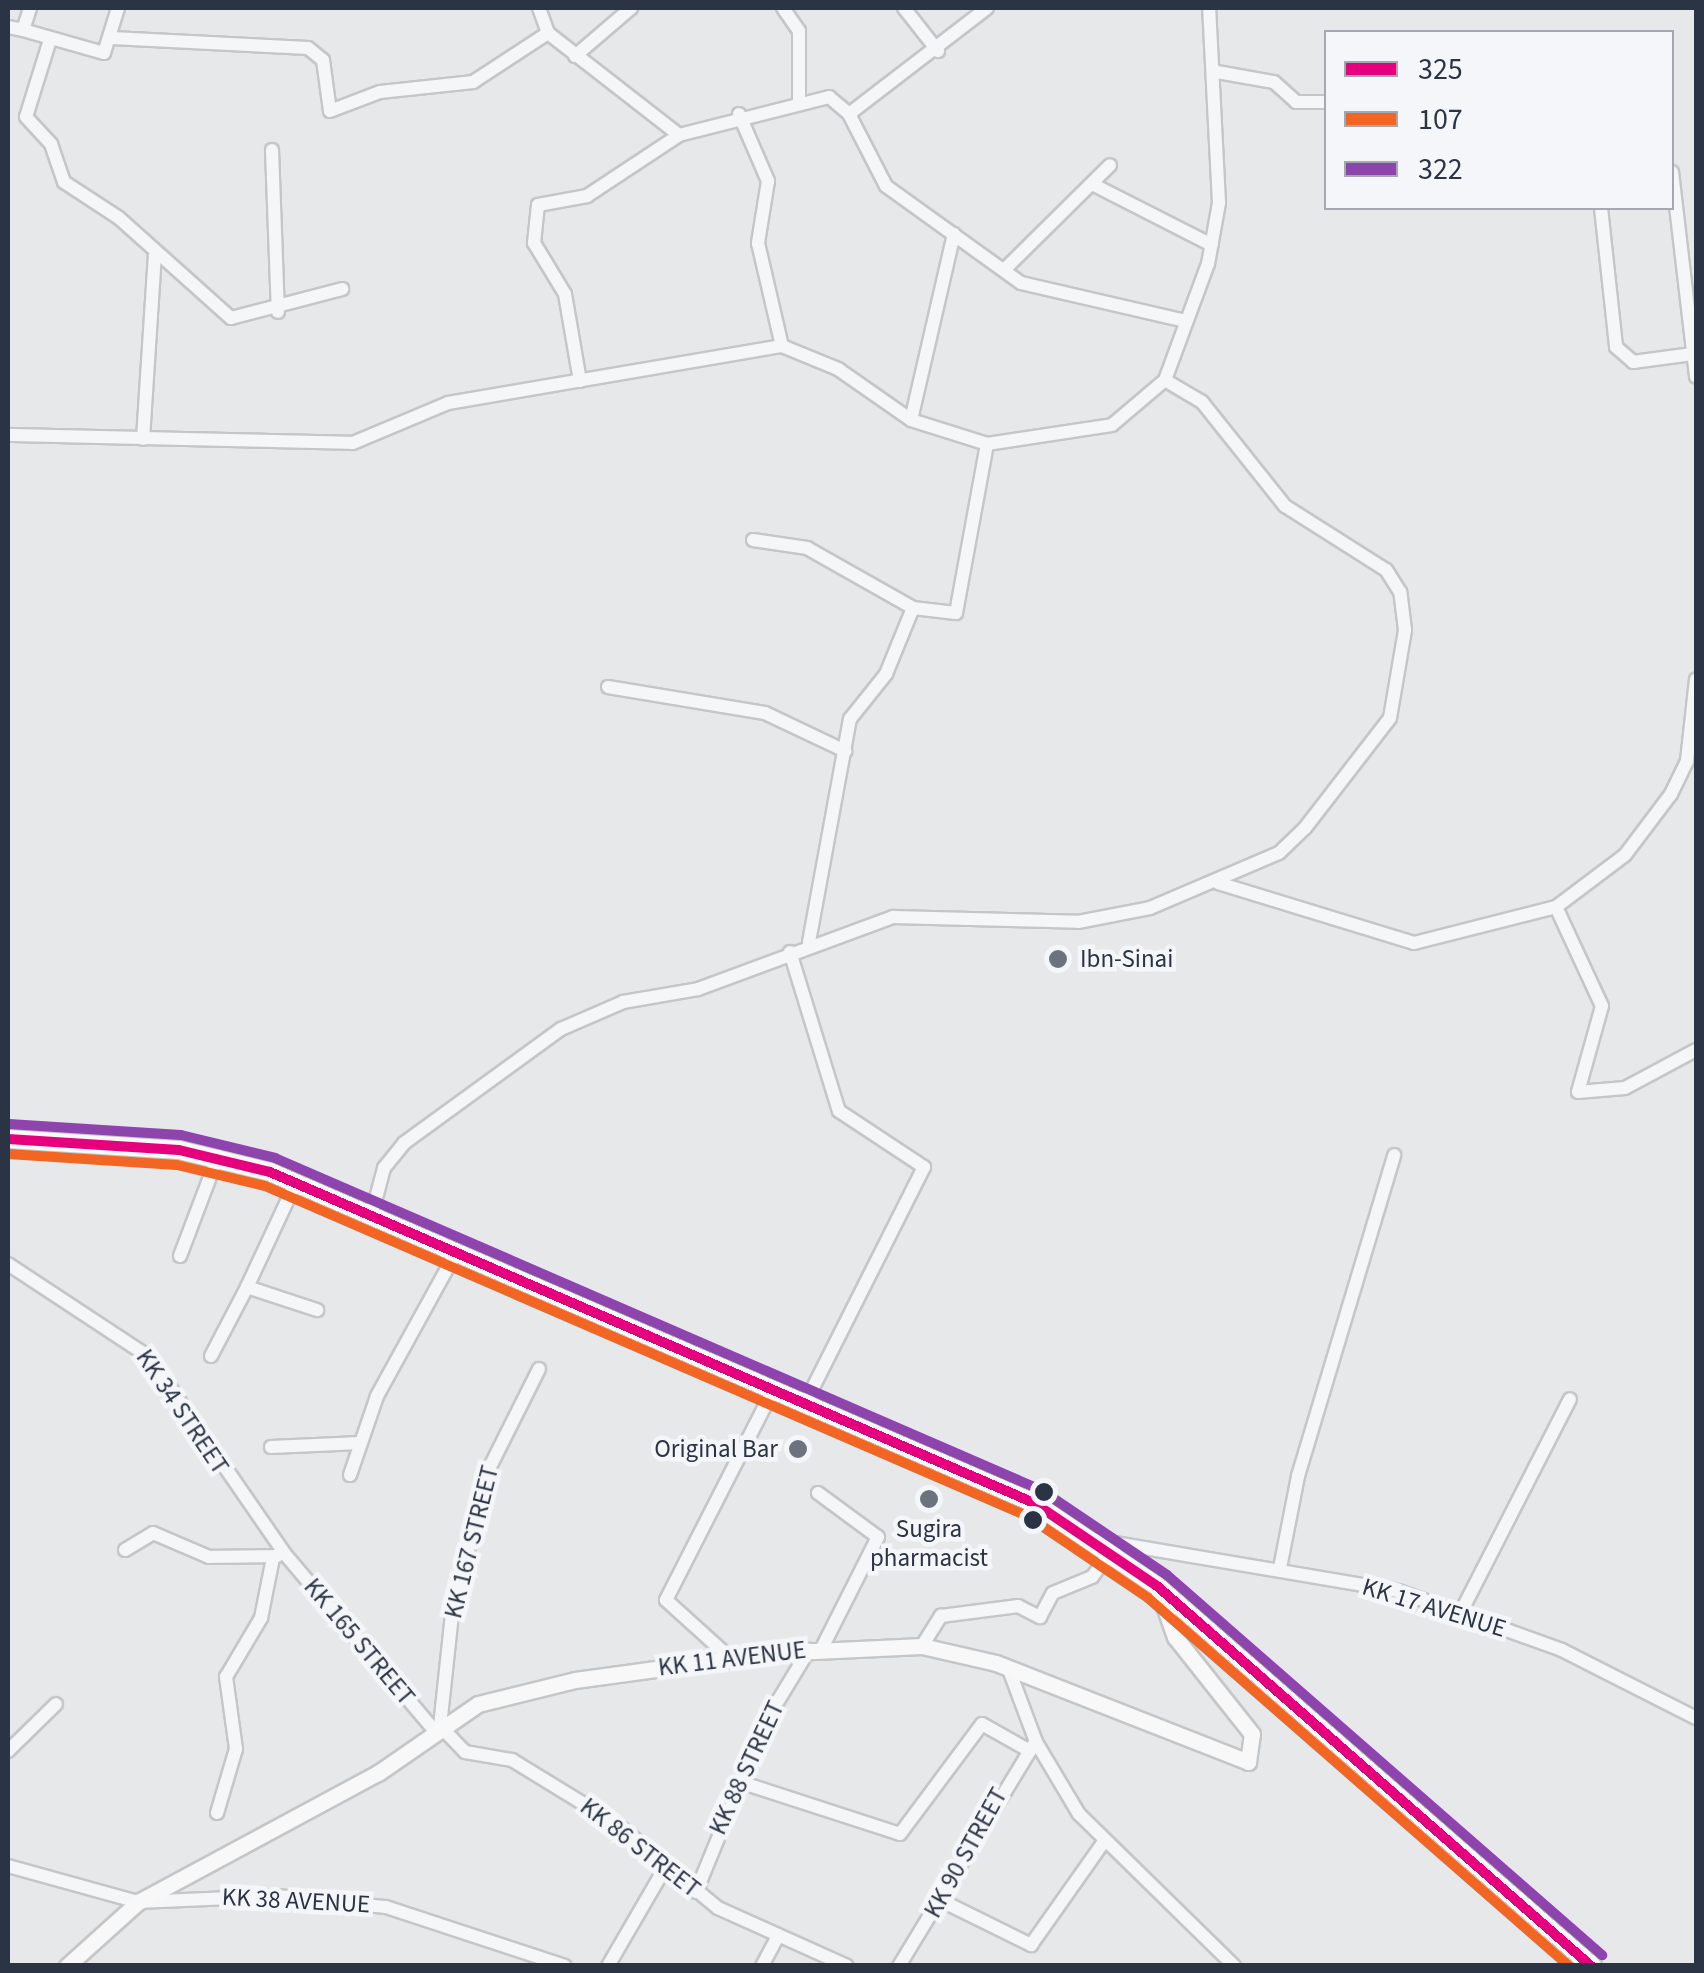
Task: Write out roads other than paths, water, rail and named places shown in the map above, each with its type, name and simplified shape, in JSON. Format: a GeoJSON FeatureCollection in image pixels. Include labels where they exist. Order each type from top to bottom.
{"type":"FeatureCollection","features":[{"type":"Feature","properties":{"kind":"highway"},"geometry":{"type":"LineString","coordinates":[[8,1139],[218,1156],[296,1182],[454,1256],[807,1400],[1104,1546],[1157,1586],[1592,1966]]}},
{"type":"Feature","properties":{"kind":"main road","name":"KK 11 AVENUE"},"geometry":{"type":"LineString","coordinates":[[66,1966],[138,1902],[378,1773],[437,1728],[515,1692],[729,1657],[816,1649],[922,1646],[1008,1668],[1248,1762],[1252,1734],[1175,1637],[1157,1586]]}},
{"type":"Feature","properties":{"kind":"street"},"geometry":{"type":"LineString","coordinates":[[23,30],[30,8]]}},
{"type":"Feature","properties":{"kind":"street"},"geometry":{"type":"LineString","coordinates":[[8,27],[49,42],[99,53],[112,38],[118,8]]}},
{"type":"Feature","properties":{"kind":"street"},"geometry":{"type":"LineString","coordinates":[[539,8],[548,33],[679,135]]}},
{"type":"Feature","properties":{"kind":"street"},"geometry":{"type":"LineString","coordinates":[[575,56],[631,8]]}},
{"type":"Feature","properties":{"kind":"street"},"geometry":{"type":"LineString","coordinates":[[783,8],[799,30],[799,101]]}},
{"type":"Feature","properties":{"kind":"street"},"geometry":{"type":"LineString","coordinates":[[904,8],[938,51]]}},
{"type":"Feature","properties":{"kind":"street"},"geometry":{"type":"LineString","coordinates":[[849,114],[938,51],[987,8]]}},
{"type":"Feature","properties":{"kind":"street"},"geometry":{"type":"LineString","coordinates":[[8,435],[352,443],[448,404],[782,346],[838,369],[912,420],[987,444],[1112,425],[1165,380],[1212,244],[1218,72],[1208,8]]}},
{"type":"Feature","properties":{"kind":"street"},"geometry":{"type":"LineString","coordinates":[[112,38],[308,48],[323,60],[330,111],[380,92],[473,82],[548,33]]}},
{"type":"Feature","properties":{"kind":"street"},"geometry":{"type":"LineString","coordinates":[[49,42],[27,120],[51,144],[64,182],[119,218],[155,255],[231,318],[278,312],[342,289]]}},
{"type":"Feature","properties":{"kind":"street"},"geometry":{"type":"LineString","coordinates":[[1218,72],[1274,82],[1296,102],[1324,102]]}},
{"type":"Feature","properties":{"kind":"street"},"geometry":{"type":"LineString","coordinates":[[580,381],[566,294],[534,243],[538,205],[587,196],[679,135],[739,114],[829,97],[849,114],[886,186],[1004,270],[1039,290],[1186,320]]}},
{"type":"Feature","properties":{"kind":"street"},"geometry":{"type":"LineString","coordinates":[[739,114],[768,181],[758,243],[782,346]]}},
{"type":"Feature","properties":{"kind":"street"},"geometry":{"type":"LineString","coordinates":[[272,150],[278,312]]}},
{"type":"Feature","properties":{"kind":"street"},"geometry":{"type":"LineString","coordinates":[[1004,270],[1094,186],[1110,165]]}},
{"type":"Feature","properties":{"kind":"street"},"geometry":{"type":"LineString","coordinates":[[1094,186],[1212,244]]}},
{"type":"Feature","properties":{"kind":"street"},"geometry":{"type":"LineString","coordinates":[[1674,190],[1696,377]]}},
{"type":"Feature","properties":{"kind":"street"},"geometry":{"type":"LineString","coordinates":[[1601,210],[1616,347],[1632,362],[1692,354]]}},
{"type":"Feature","properties":{"kind":"street"},"geometry":{"type":"LineString","coordinates":[[912,420],[954,234]]}},
{"type":"Feature","properties":{"kind":"street"},"geometry":{"type":"LineString","coordinates":[[143,439],[155,255]]}},
{"type":"Feature","properties":{"kind":"street"},"geometry":{"type":"LineString","coordinates":[[371,1216],[384,1168],[404,1143],[561,1029],[790,952],[809,942],[920,914],[1078,922],[1218,883],[1292,841],[1390,718],[1405,607],[1386,570],[1285,506],[1202,402],[1165,380]]}},
{"type":"Feature","properties":{"kind":"street"},"geometry":{"type":"LineString","coordinates":[[753,540],[807,548],[913,608],[942,619],[956,613],[987,444]]}},
{"type":"Feature","properties":{"kind":"street"},"geometry":{"type":"LineString","coordinates":[[809,942],[850,719],[886,674],[913,608]]}},
{"type":"Feature","properties":{"kind":"street"},"geometry":{"type":"LineString","coordinates":[[1218,883],[1414,943],[1556,907],[1625,854],[1671,794],[1695,719],[1696,679]]}},
{"type":"Feature","properties":{"kind":"street"},"geometry":{"type":"LineString","coordinates":[[608,687],[766,713],[845,751]]}},
{"type":"Feature","properties":{"kind":"street"},"geometry":{"type":"LineString","coordinates":[[1556,907],[1602,1006],[1578,1092],[1625,1088],[1696,1050]]}},
{"type":"Feature","properties":{"kind":"street"},"geometry":{"type":"LineString","coordinates":[[790,952],[840,1111],[924,1167],[807,1400]]}},
{"type":"Feature","properties":{"kind":"street"},"geometry":{"type":"LineString","coordinates":[[1280,1568],[1298,1476],[1394,1155]]}},
{"type":"Feature","properties":{"kind":"street"},"geometry":{"type":"LineString","coordinates":[[180,1256],[218,1156]]}},
{"type":"Feature","properties":{"kind":"street"},"geometry":{"type":"LineString","coordinates":[[211,1356],[296,1182]]}},
{"type":"Feature","properties":{"kind":"street"},"geometry":{"type":"LineString","coordinates":[[350,1475],[360,1443],[454,1256]]}},
{"type":"Feature","properties":{"kind":"street","name":"KK 34 STREET"},"geometry":{"type":"LineString","coordinates":[[8,1264],[149,1357],[278,1556]]}},
{"type":"Feature","properties":{"kind":"street"},"geometry":{"type":"LineString","coordinates":[[247,1287],[317,1310]]}},
{"type":"Feature","properties":{"kind":"street","name":"KK 167 STREET"},"geometry":{"type":"LineString","coordinates":[[437,1728],[452,1614],[488,1471],[540,1369]]}},
{"type":"Feature","properties":{"kind":"street"},"geometry":{"type":"LineString","coordinates":[[729,1657],[666,1600],[774,1388]]}},
{"type":"Feature","properties":{"kind":"street"},"geometry":{"type":"LineString","coordinates":[[1462,1612],[1570,1399]]}},
{"type":"Feature","properties":{"kind":"street"},"geometry":{"type":"LineString","coordinates":[[271,1446],[360,1443]]}},
{"type":"Feature","properties":{"kind":"street","name":"KK 88 STREET"},"geometry":{"type":"LineString","coordinates":[[696,1892],[740,1782],[878,1537],[818,1492]]}},
{"type":"Feature","properties":{"kind":"street"},"geometry":{"type":"LineString","coordinates":[[125,1550],[153,1533],[209,1558],[278,1556],[260,1618],[224,1686],[236,1750],[217,1813]]}},
{"type":"Feature","properties":{"kind":"street"},"geometry":{"type":"LineString","coordinates":[[922,1646],[942,1616],[1018,1606],[1040,1617],[1053,1593],[1092,1577],[1104,1546]]}},
{"type":"Feature","properties":{"kind":"street","name":"KK 17 AVENUE"},"geometry":{"type":"LineString","coordinates":[[1104,1546],[1280,1568],[1462,1612],[1628,1678],[1696,1718]]}},
{"type":"Feature","properties":{"kind":"street","name":"KK 165 STREET"},"geometry":{"type":"LineString","coordinates":[[278,1556],[437,1728]]}},
{"type":"Feature","properties":{"kind":"street"},"geometry":{"type":"LineString","coordinates":[[1008,1668],[1033,1746],[1106,1840],[1234,1966]]}},
{"type":"Feature","properties":{"kind":"street"},"geometry":{"type":"LineString","coordinates":[[8,1752],[56,1704]]}},
{"type":"Feature","properties":{"kind":"street"},"geometry":{"type":"LineString","coordinates":[[740,1782],[900,1834],[982,1724],[1033,1746]]}},
{"type":"Feature","properties":{"kind":"street","name":"KK 86 STREET"},"geometry":{"type":"LineString","coordinates":[[437,1728],[471,1755],[538,1775],[666,1866],[696,1892],[778,1936],[847,1966]]}},
{"type":"Feature","properties":{"kind":"street","name":"KK 90 STREET"},"geometry":{"type":"LineString","coordinates":[[899,1966],[1033,1746]]}},
{"type":"Feature","properties":{"kind":"street"},"geometry":{"type":"LineString","coordinates":[[940,1900],[1031,1946],[1106,1840]]}},
{"type":"Feature","properties":{"kind":"street","name":"KK 38 AVENUE"},"geometry":{"type":"LineString","coordinates":[[8,1866],[138,1902],[347,1901],[420,1914],[564,1966]]}},
{"type":"Feature","properties":{"kind":"street"},"geometry":{"type":"LineString","coordinates":[[608,1966],[666,1866]]}},
{"type":"Feature","properties":{"kind":"street"},"geometry":{"type":"LineString","coordinates":[[762,1966],[778,1936]]}},
{"type":"Feature","properties":{"kind":"place","name":"Ibn-Sinai"},"geometry":{"type":"Point","coordinates":[1058,959]}},
{"type":"Feature","properties":{"kind":"place","name":"Original Bar"},"geometry":{"type":"Point","coordinates":[798,1449]}},
{"type":"Feature","properties":{"kind":"place","name":"Sugira pharmacist"},"geometry":{"type":"Point","coordinates":[929,1499]}}]}
